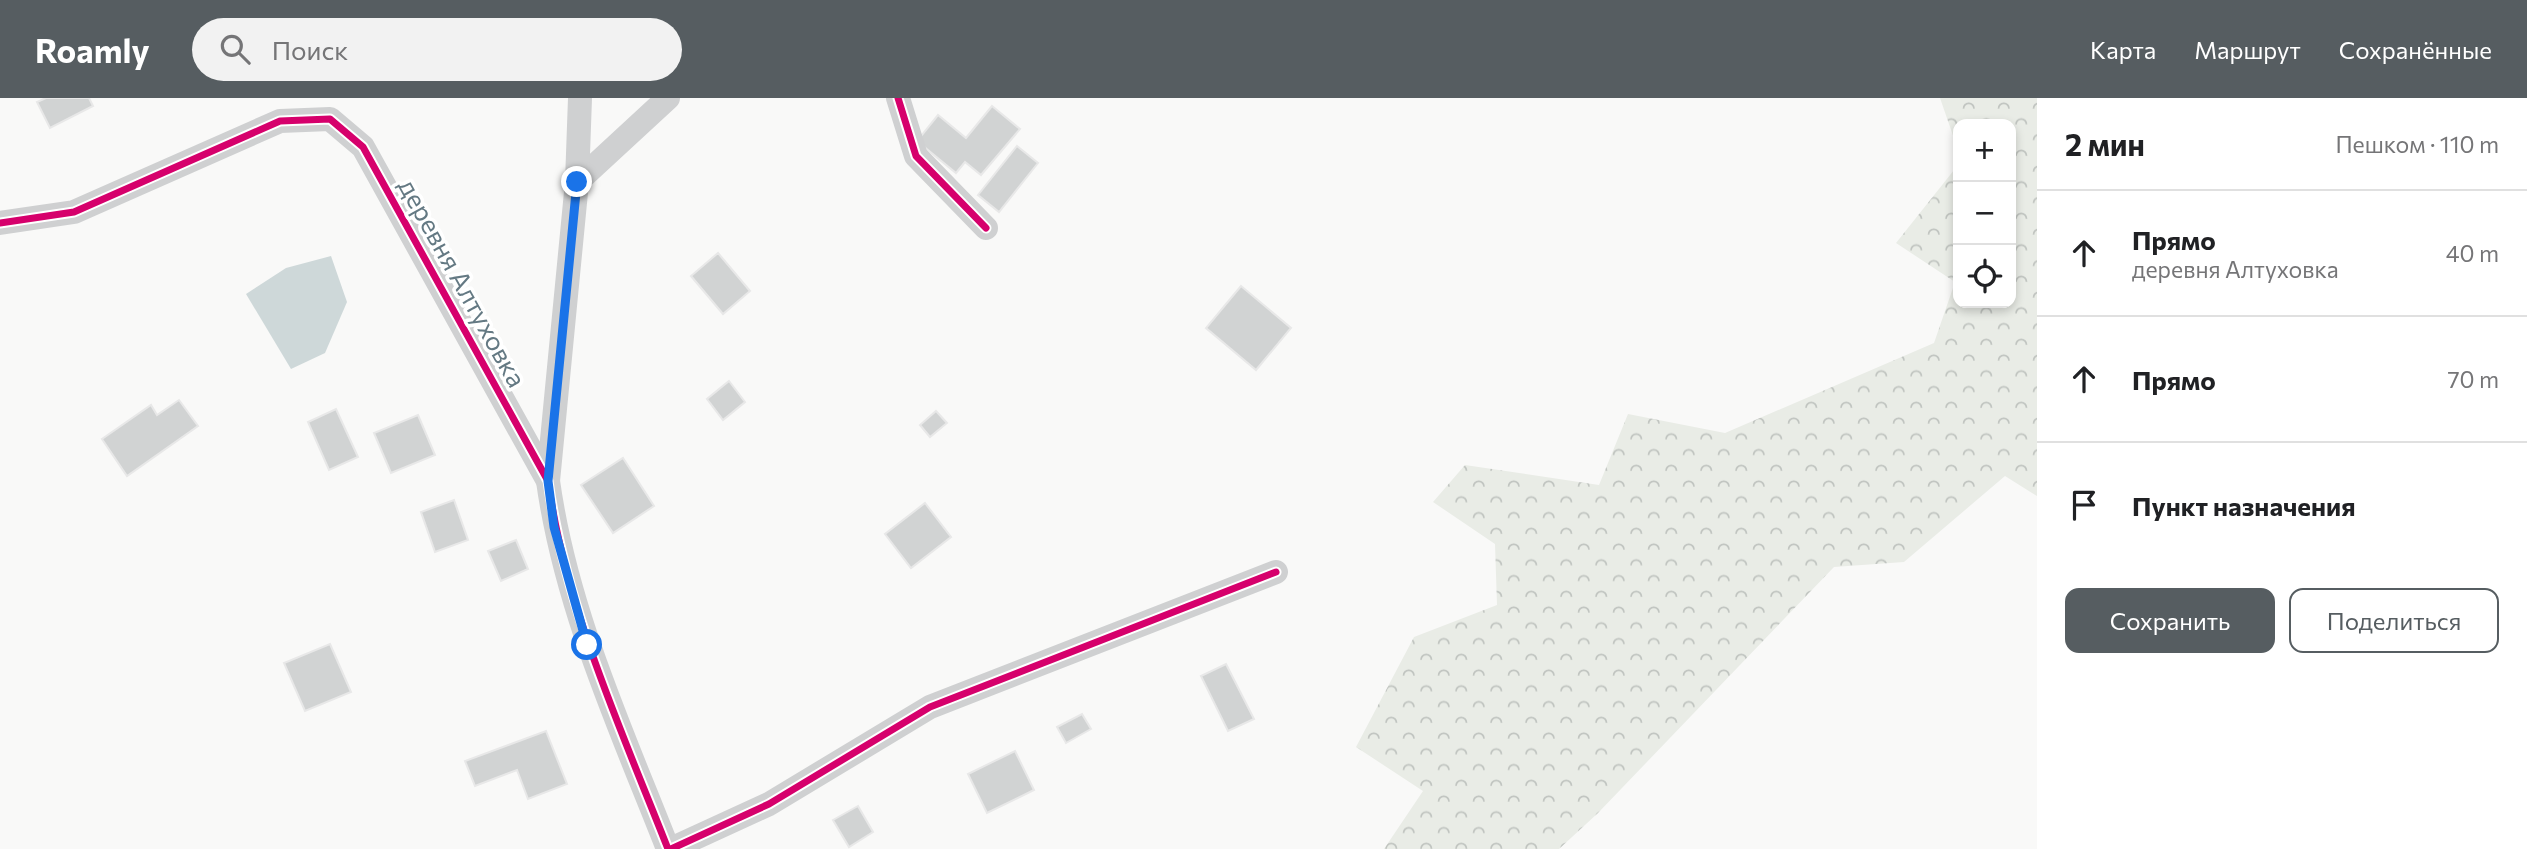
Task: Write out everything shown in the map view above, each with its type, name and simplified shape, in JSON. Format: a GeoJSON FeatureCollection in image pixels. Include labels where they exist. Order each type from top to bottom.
{"type":"FeatureCollection","features":[{"type":"Feature","properties":{"kind":"street"},"geometry":{"type":"LineString","coordinates":[[548,481],[577,182],[580,98]]}},
{"type":"Feature","properties":{"kind":"street"},"geometry":{"type":"LineString","coordinates":[[577,182],[668,98]]}},
{"type":"Feature","properties":{"kind":"street"},"geometry":{"type":"LineString","coordinates":[[898,98],[916,156],[986,228]]}},
{"type":"Feature","properties":{"kind":"street","name":"деревня Алтуховка"},"geometry":{"type":"LineString","coordinates":[[1,220],[74,212],[280,121],[330,119],[363,147],[548,481],[554,527],[587,645],[670,849]]}},
{"type":"Feature","properties":{"kind":"street"},"geometry":{"type":"LineString","coordinates":[[670,849],[769,804],[930,707],[1276,572]]}},
{"type":"Feature","properties":{"kind":"green space"},"geometry":{"type":"Polygon","coordinates":[[[1940,98],[2037,98],[2037,496],[2005,476],[1904,562],[1834,567],[1598,813],[1559,849],[1384,849],[1423,791],[1356,747],[1414,637],[1497,605],[1495,544],[1433,502],[1465,465],[1599,485],[1628,414],[1725,433],[1934,343],[1953,288],[1953,308],[2016,308],[2016,119],[1953,119],[1953,136],[1940,98]]]}},
{"type":"Feature","properties":{"kind":"green space"},"geometry":{"type":"Polygon","coordinates":[[[1953,171],[1953,281],[1896,243],[1953,171]]]}},
{"type":"Feature","properties":{"kind":"shaded area"},"geometry":{"type":"Polygon","coordinates":[[[331,256],[347,302],[325,353],[291,369],[246,294],[286,268],[331,256]]]}},
{"type":"Feature","properties":{"kind":"building"},"geometry":{"type":"Polygon","coordinates":[[[46,98],[89,98],[93,106],[50,128],[37,102],[46,98]]]}},
{"type":"Feature","properties":{"kind":"building"},"geometry":{"type":"Polygon","coordinates":[[[992,106],[1020,129],[981,175],[965,162],[956,173],[917,141],[938,115],[966,138],[992,106]]]}},
{"type":"Feature","properties":{"kind":"building"},"geometry":{"type":"Polygon","coordinates":[[[1017,146],[1038,163],[999,212],[978,195],[1017,146]]]}},
{"type":"Feature","properties":{"kind":"building"},"geometry":{"type":"Polygon","coordinates":[[[718,253],[750,291],[723,314],[691,276],[718,253]]]}},
{"type":"Feature","properties":{"kind":"building"},"geometry":{"type":"Polygon","coordinates":[[[1241,286],[1291,328],[1256,370],[1206,328],[1241,286]]]}},
{"type":"Feature","properties":{"kind":"building"},"geometry":{"type":"Polygon","coordinates":[[[729,381],[745,402],[723,420],[707,399],[729,381]]]}},
{"type":"Feature","properties":{"kind":"building"},"geometry":{"type":"Polygon","coordinates":[[[179,400],[198,426],[127,476],[102,439],[151,405],[157,415],[179,400]]]}},
{"type":"Feature","properties":{"kind":"building"},"geometry":{"type":"Polygon","coordinates":[[[336,409],[358,457],[329,470],[308,422],[336,409]]]}},
{"type":"Feature","properties":{"kind":"building"},"geometry":{"type":"Polygon","coordinates":[[[936,411],[947,423],[930,437],[920,425],[936,411]]]}},
{"type":"Feature","properties":{"kind":"building"},"geometry":{"type":"Polygon","coordinates":[[[418,415],[435,455],[391,473],[374,433],[418,415]]]}},
{"type":"Feature","properties":{"kind":"building"},"geometry":{"type":"Polygon","coordinates":[[[623,458],[654,506],[613,533],[581,485],[623,458]]]}},
{"type":"Feature","properties":{"kind":"building"},"geometry":{"type":"Polygon","coordinates":[[[454,500],[468,540],[435,552],[421,512],[454,500]]]}},
{"type":"Feature","properties":{"kind":"building"},"geometry":{"type":"Polygon","coordinates":[[[925,503],[951,537],[911,568],[885,534],[925,503]]]}},
{"type":"Feature","properties":{"kind":"building"},"geometry":{"type":"Polygon","coordinates":[[[516,540],[528,569],[501,581],[488,551],[516,540]]]}},
{"type":"Feature","properties":{"kind":"building"},"geometry":{"type":"Polygon","coordinates":[[[330,644],[351,692],[305,711],[284,663],[330,644]]]}},
{"type":"Feature","properties":{"kind":"building"},"geometry":{"type":"Polygon","coordinates":[[[1226,664],[1254,719],[1228,731],[1201,676],[1226,664]]]}},
{"type":"Feature","properties":{"kind":"building"},"geometry":{"type":"Polygon","coordinates":[[[1082,714],[1091,729],[1066,743],[1057,727],[1082,714]]]}},
{"type":"Feature","properties":{"kind":"building"},"geometry":{"type":"Polygon","coordinates":[[[546,731],[567,784],[528,799],[517,770],[475,786],[465,761],[546,731]]]}},
{"type":"Feature","properties":{"kind":"building"},"geometry":{"type":"Polygon","coordinates":[[[1015,751],[1034,790],[987,813],[968,774],[1015,751]]]}},
{"type":"Feature","properties":{"kind":"building"},"geometry":{"type":"Polygon","coordinates":[[[858,806],[873,832],[849,847],[833,820],[858,806]]]}},
{"type":"Feature","properties":{"kind":"cycle path"},"geometry":{"type":"LineString","coordinates":[[898,98],[916,156],[986,228]]}},
{"type":"Feature","properties":{"kind":"cycle path"},"geometry":{"type":"LineString","coordinates":[[0,223],[74,212],[280,121],[330,119],[363,147],[548,481],[556,529],[581,622],[614,714],[668,849]]}},
{"type":"Feature","properties":{"kind":"cycle path"},"geometry":{"type":"LineString","coordinates":[[671,849],[769,804],[930,707],[1276,572]]}},
{"type":"Feature","properties":{"kind":"route"},"geometry":{"type":"LineString","coordinates":[[577,182],[548,481],[554,527],[587,645]]}}]}
